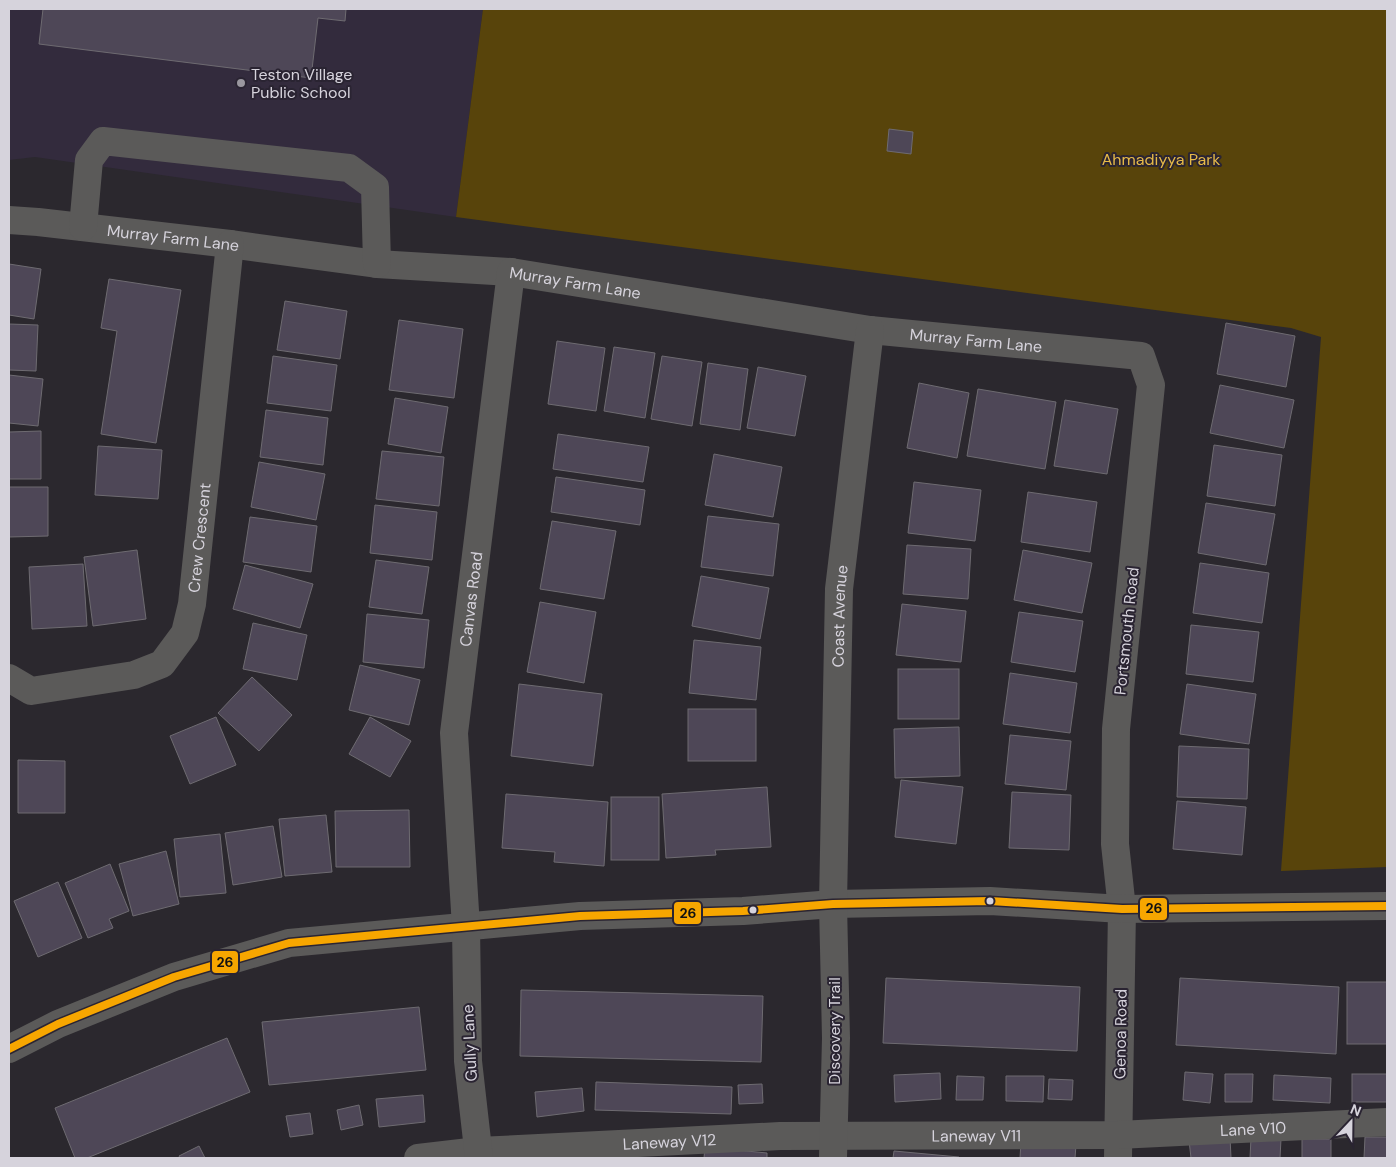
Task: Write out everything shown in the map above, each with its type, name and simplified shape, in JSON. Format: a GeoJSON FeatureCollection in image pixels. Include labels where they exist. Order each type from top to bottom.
{"type":"FeatureCollection","features":[{"type":"Feature","properties":{"kind":"street"},"geometry":{"type":"LineString","coordinates":[[83,227],[89,160],[103,141],[349,168],[374,187],[378,264]]}},
{"type":"Feature","properties":{"kind":"street","name":"Murray Farm Lane"},"geometry":{"type":"LineString","coordinates":[[9,220],[230,244],[378,264],[510,272],[870,330],[1140,356]]}},
{"type":"Feature","properties":{"kind":"street","name":"Crew Crescent"},"geometry":{"type":"LineString","coordinates":[[9,678],[31,691],[134,675],[162,664],[184,632],[192,604],[230,244]]}},
{"type":"Feature","properties":{"kind":"street","name":"Canvas Road"},"geometry":{"type":"LineString","coordinates":[[466,927],[454,733],[510,272]]}},
{"type":"Feature","properties":{"kind":"street","name":"Coast Avenue"},"geometry":{"type":"LineString","coordinates":[[833,904],[840,589],[870,330]]}},
{"type":"Feature","properties":{"kind":"street","name":"Portsmouth Road"},"geometry":{"type":"LineString","coordinates":[[1122,909],[1115,844],[1116,729],[1151,386],[1140,356]]}},
{"type":"Feature","properties":{"kind":"street"},"geometry":{"type":"LineString","coordinates":[[9,1050],[58,1024],[174,977],[289,943],[580,916],[743,911],[833,904],[990,901],[1122,909],[1387,906]]}},
{"type":"Feature","properties":{"kind":"street","name":"Discovery Trail"},"geometry":{"type":"LineString","coordinates":[[833,904],[836,1038],[833,1147]]}},
{"type":"Feature","properties":{"kind":"street","name":"Genoa Road"},"geometry":{"type":"LineString","coordinates":[[1118,1146],[1122,909]]}},
{"type":"Feature","properties":{"kind":"street","name":"Gully Lane"},"geometry":{"type":"LineString","coordinates":[[466,927],[468,1061],[478,1155]]}},
{"type":"Feature","properties":{"kind":"street","name":"Lane V10"},"geometry":{"type":"LineString","coordinates":[[1118,1146],[1387,1122]]}},
{"type":"Feature","properties":{"kind":"street","name":"Laneway V11"},"geometry":{"type":"LineString","coordinates":[[833,1147],[1118,1146]]}},
{"type":"Feature","properties":{"kind":"street","name":"Laneway V12"},"geometry":{"type":"LineString","coordinates":[[418,1158],[833,1147]]}},
{"type":"Feature","properties":{"kind":"shaded area","name":"Teston Village Public School"},"geometry":{"type":"Polygon","coordinates":[[[9,9],[483,9],[456,217],[35,157],[9,160],[9,9]]]}},
{"type":"Feature","properties":{"kind":"green space","name":"Ahmadiyya Park"},"geometry":{"type":"Polygon","coordinates":[[[483,9],[1387,9],[1387,867],[1281,871],[1321,337],[1291,328],[456,217],[483,9]]]}},
{"type":"Feature","properties":{"kind":"building"},"geometry":{"type":"Polygon","coordinates":[[[43,9],[346,9],[345,21],[318,18],[311,78],[39,44],[43,9]]]}},
{"type":"Feature","properties":{"kind":"building"},"geometry":{"type":"Polygon","coordinates":[[[889,129],[913,132],[911,154],[887,151],[889,129]]]}},
{"type":"Feature","properties":{"kind":"building"},"geometry":{"type":"Polygon","coordinates":[[[9,264],[41,269],[34,319],[9,315],[9,264]]]}},
{"type":"Feature","properties":{"kind":"building"},"geometry":{"type":"Polygon","coordinates":[[[109,279],[181,290],[156,443],[101,434],[117,331],[101,328],[109,279]]]}},
{"type":"Feature","properties":{"kind":"building"},"geometry":{"type":"Polygon","coordinates":[[[285,301],[347,311],[340,359],[277,350],[285,301]]]}},
{"type":"Feature","properties":{"kind":"building"},"geometry":{"type":"Polygon","coordinates":[[[399,320],[463,329],[454,398],[389,390],[399,320]]]}},
{"type":"Feature","properties":{"kind":"building"},"geometry":{"type":"Polygon","coordinates":[[[1226,323],[1295,336],[1286,387],[1217,374],[1226,323]]]}},
{"type":"Feature","properties":{"kind":"building"},"geometry":{"type":"Polygon","coordinates":[[[9,324],[38,325],[36,371],[9,370],[9,324]]]}},
{"type":"Feature","properties":{"kind":"building"},"geometry":{"type":"Polygon","coordinates":[[[557,341],[605,348],[596,411],[548,404],[557,341]]]}},
{"type":"Feature","properties":{"kind":"building"},"geometry":{"type":"Polygon","coordinates":[[[614,347],[655,353],[645,418],[604,411],[614,347]]]}},
{"type":"Feature","properties":{"kind":"building"},"geometry":{"type":"Polygon","coordinates":[[[273,356],[337,365],[331,411],[267,403],[273,356]]]}},
{"type":"Feature","properties":{"kind":"building"},"geometry":{"type":"Polygon","coordinates":[[[662,356],[702,362],[692,426],[651,419],[662,356]]]}},
{"type":"Feature","properties":{"kind":"building"},"geometry":{"type":"Polygon","coordinates":[[[708,363],[748,369],[740,430],[700,424],[708,363]]]}},
{"type":"Feature","properties":{"kind":"building"},"geometry":{"type":"Polygon","coordinates":[[[758,367],[806,376],[795,436],[747,428],[758,367]]]}},
{"type":"Feature","properties":{"kind":"building"},"geometry":{"type":"Polygon","coordinates":[[[9,375],[43,379],[38,426],[9,423],[9,375]]]}},
{"type":"Feature","properties":{"kind":"building"},"geometry":{"type":"Polygon","coordinates":[[[919,383],[969,393],[957,458],[907,448],[919,383]]]}},
{"type":"Feature","properties":{"kind":"building"},"geometry":{"type":"Polygon","coordinates":[[[1220,385],[1294,400],[1284,448],[1210,433],[1220,385]]]}},
{"type":"Feature","properties":{"kind":"building"},"geometry":{"type":"Polygon","coordinates":[[[978,389],[1056,402],[1045,469],[967,456],[978,389]]]}},
{"type":"Feature","properties":{"kind":"building"},"geometry":{"type":"Polygon","coordinates":[[[395,398],[448,407],[441,453],[388,444],[395,398]]]}},
{"type":"Feature","properties":{"kind":"building"},"geometry":{"type":"Polygon","coordinates":[[[1065,400],[1118,409],[1107,474],[1054,466],[1065,400]]]}},
{"type":"Feature","properties":{"kind":"building"},"geometry":{"type":"Polygon","coordinates":[[[266,410],[328,418],[323,465],[260,457],[266,410]]]}},
{"type":"Feature","properties":{"kind":"building"},"geometry":{"type":"Polygon","coordinates":[[[41,431],[41,479],[9,479],[9,432],[41,431]]]}},
{"type":"Feature","properties":{"kind":"building"},"geometry":{"type":"Polygon","coordinates":[[[558,434],[649,447],[643,482],[553,469],[558,434]]]}},
{"type":"Feature","properties":{"kind":"building"},"geometry":{"type":"Polygon","coordinates":[[[1214,445],[1282,455],[1275,506],[1207,496],[1214,445]]]}},
{"type":"Feature","properties":{"kind":"building"},"geometry":{"type":"Polygon","coordinates":[[[98,446],[162,450],[158,499],[95,495],[98,446]]]}},
{"type":"Feature","properties":{"kind":"building"},"geometry":{"type":"Polygon","coordinates":[[[382,451],[444,457],[439,506],[376,499],[382,451]]]}},
{"type":"Feature","properties":{"kind":"building"},"geometry":{"type":"Polygon","coordinates":[[[714,454],[782,467],[773,517],[705,505],[714,454]]]}},
{"type":"Feature","properties":{"kind":"building"},"geometry":{"type":"Polygon","coordinates":[[[259,462],[325,474],[316,520],[251,507],[259,462]]]}},
{"type":"Feature","properties":{"kind":"building"},"geometry":{"type":"Polygon","coordinates":[[[556,477],[645,490],[640,525],[551,512],[556,477]]]}},
{"type":"Feature","properties":{"kind":"building"},"geometry":{"type":"Polygon","coordinates":[[[914,482],[981,490],[975,541],[908,533],[914,482]]]}},
{"type":"Feature","properties":{"kind":"building"},"geometry":{"type":"Polygon","coordinates":[[[9,487],[48,487],[48,536],[9,537],[9,487]]]}},
{"type":"Feature","properties":{"kind":"building"},"geometry":{"type":"Polygon","coordinates":[[[1028,492],[1097,502],[1090,552],[1021,542],[1028,492]]]}},
{"type":"Feature","properties":{"kind":"building"},"geometry":{"type":"Polygon","coordinates":[[[1206,503],[1275,514],[1266,565],[1198,553],[1206,503]]]}},
{"type":"Feature","properties":{"kind":"building"},"geometry":{"type":"Polygon","coordinates":[[[375,505],[437,512],[432,560],[370,553],[375,505]]]}},
{"type":"Feature","properties":{"kind":"building"},"geometry":{"type":"Polygon","coordinates":[[[708,516],[779,524],[773,576],[701,567],[708,516]]]}},
{"type":"Feature","properties":{"kind":"building"},"geometry":{"type":"Polygon","coordinates":[[[250,517],[317,526],[311,572],[243,562],[250,517]]]}},
{"type":"Feature","properties":{"kind":"building"},"geometry":{"type":"Polygon","coordinates":[[[552,521],[616,531],[604,599],[540,589],[552,521]]]}},
{"type":"Feature","properties":{"kind":"building"},"geometry":{"type":"Polygon","coordinates":[[[907,545],[971,549],[968,599],[903,594],[907,545]]]}},
{"type":"Feature","properties":{"kind":"building"},"geometry":{"type":"Polygon","coordinates":[[[137,550],[146,619],[93,626],[84,557],[137,550]]]}},
{"type":"Feature","properties":{"kind":"building"},"geometry":{"type":"Polygon","coordinates":[[[1023,550],[1092,563],[1082,613],[1014,600],[1023,550]]]}},
{"type":"Feature","properties":{"kind":"building"},"geometry":{"type":"Polygon","coordinates":[[[376,560],[429,567],[422,614],[369,607],[376,560]]]}},
{"type":"Feature","properties":{"kind":"building"},"geometry":{"type":"Polygon","coordinates":[[[1200,563],[1269,573],[1262,623],[1193,613],[1200,563]]]}},
{"type":"Feature","properties":{"kind":"building"},"geometry":{"type":"Polygon","coordinates":[[[83,564],[87,626],[32,629],[29,567],[83,564]]]}},
{"type":"Feature","properties":{"kind":"building"},"geometry":{"type":"Polygon","coordinates":[[[245,565],[313,584],[300,628],[233,609],[245,565]]]}},
{"type":"Feature","properties":{"kind":"building"},"geometry":{"type":"Polygon","coordinates":[[[701,576],[769,588],[760,639],[692,626],[701,576]]]}},
{"type":"Feature","properties":{"kind":"building"},"geometry":{"type":"Polygon","coordinates":[[[540,602],[596,612],[584,683],[527,672],[540,602]]]}},
{"type":"Feature","properties":{"kind":"building"},"geometry":{"type":"Polygon","coordinates":[[[902,604],[966,611],[961,662],[896,655],[902,604]]]}},
{"type":"Feature","properties":{"kind":"building"},"geometry":{"type":"Polygon","coordinates":[[[1019,612],[1083,621],[1075,672],[1011,662],[1019,612]]]}},
{"type":"Feature","properties":{"kind":"building"},"geometry":{"type":"Polygon","coordinates":[[[367,614],[429,620],[424,668],[363,662],[367,614]]]}},
{"type":"Feature","properties":{"kind":"building"},"geometry":{"type":"Polygon","coordinates":[[[253,623],[307,635],[297,680],[243,669],[253,623]]]}},
{"type":"Feature","properties":{"kind":"building"},"geometry":{"type":"Polygon","coordinates":[[[1191,625],[1259,632],[1253,682],[1186,674],[1191,625]]]}},
{"type":"Feature","properties":{"kind":"building"},"geometry":{"type":"Polygon","coordinates":[[[694,640],[761,647],[756,700],[689,693],[694,640]]]}},
{"type":"Feature","properties":{"kind":"building"},"geometry":{"type":"Polygon","coordinates":[[[360,665],[420,680],[409,725],[349,710],[360,665]]]}},
{"type":"Feature","properties":{"kind":"building"},"geometry":{"type":"Polygon","coordinates":[[[898,669],[959,669],[959,719],[898,719],[898,669]]]}},
{"type":"Feature","properties":{"kind":"building"},"geometry":{"type":"Polygon","coordinates":[[[1010,673],[1077,683],[1070,733],[1003,724],[1010,673]]]}},
{"type":"Feature","properties":{"kind":"building"},"geometry":{"type":"Polygon","coordinates":[[[252,677],[292,715],[259,751],[218,713],[252,677]]]}},
{"type":"Feature","properties":{"kind":"building"},"geometry":{"type":"Polygon","coordinates":[[[519,684],[602,694],[593,766],[511,756],[519,684]]]}},
{"type":"Feature","properties":{"kind":"building"},"geometry":{"type":"Polygon","coordinates":[[[1187,684],[1256,694],[1249,744],[1180,734],[1187,684]]]}},
{"type":"Feature","properties":{"kind":"building"},"geometry":{"type":"Polygon","coordinates":[[[688,709],[756,709],[756,761],[688,761],[688,709]]]}},
{"type":"Feature","properties":{"kind":"building"},"geometry":{"type":"Polygon","coordinates":[[[216,717],[236,765],[190,784],[170,736],[216,717]]]}},
{"type":"Feature","properties":{"kind":"building"},"geometry":{"type":"Polygon","coordinates":[[[370,717],[411,741],[390,777],[349,754],[370,717]]]}},
{"type":"Feature","properties":{"kind":"building"},"geometry":{"type":"Polygon","coordinates":[[[959,727],[960,776],[895,778],[894,729],[959,727]]]}},
{"type":"Feature","properties":{"kind":"building"},"geometry":{"type":"Polygon","coordinates":[[[1010,735],[1071,741],[1066,790],[1005,784],[1010,735]]]}},
{"type":"Feature","properties":{"kind":"building"},"geometry":{"type":"Polygon","coordinates":[[[1179,746],[1249,749],[1247,799],[1177,797],[1179,746]]]}},
{"type":"Feature","properties":{"kind":"building"},"geometry":{"type":"Polygon","coordinates":[[[18,760],[65,761],[65,813],[18,813],[18,760]]]}},
{"type":"Feature","properties":{"kind":"building"},"geometry":{"type":"Polygon","coordinates":[[[901,780],[963,787],[956,844],[895,837],[901,780]]]}},
{"type":"Feature","properties":{"kind":"building"},"geometry":{"type":"Polygon","coordinates":[[[767,787],[771,847],[715,850],[716,855],[666,858],[662,794],[767,787]]]}},
{"type":"Feature","properties":{"kind":"building"},"geometry":{"type":"Polygon","coordinates":[[[1012,792],[1071,795],[1069,850],[1009,848],[1012,792]]]}},
{"type":"Feature","properties":{"kind":"building"},"geometry":{"type":"Polygon","coordinates":[[[506,794],[608,802],[604,866],[554,862],[555,852],[502,848],[506,794]]]}},
{"type":"Feature","properties":{"kind":"building"},"geometry":{"type":"Polygon","coordinates":[[[611,797],[659,797],[659,860],[611,860],[611,797]]]}},
{"type":"Feature","properties":{"kind":"building"},"geometry":{"type":"Polygon","coordinates":[[[1177,801],[1246,807],[1242,855],[1173,849],[1177,801]]]}},
{"type":"Feature","properties":{"kind":"building"},"geometry":{"type":"Polygon","coordinates":[[[409,810],[410,867],[336,867],[335,811],[409,810]]]}},
{"type":"Feature","properties":{"kind":"building"},"geometry":{"type":"Polygon","coordinates":[[[326,815],[332,872],[285,876],[279,819],[326,815]]]}},
{"type":"Feature","properties":{"kind":"building"},"geometry":{"type":"Polygon","coordinates":[[[273,826],[282,877],[233,885],[225,833],[273,826]]]}},
{"type":"Feature","properties":{"kind":"building"},"geometry":{"type":"Polygon","coordinates":[[[220,834],[226,893],[180,897],[174,839],[220,834]]]}},
{"type":"Feature","properties":{"kind":"building"},"geometry":{"type":"Polygon","coordinates":[[[166,851],[179,904],[133,916],[119,864],[166,851]]]}},
{"type":"Feature","properties":{"kind":"building"},"geometry":{"type":"Polygon","coordinates":[[[110,864],[129,911],[109,919],[113,928],[88,938],[65,883],[110,864]]]}},
{"type":"Feature","properties":{"kind":"building"},"geometry":{"type":"Polygon","coordinates":[[[58,882],[82,938],[38,957],[14,901],[58,882]]]}},
{"type":"Feature","properties":{"kind":"building"},"geometry":{"type":"Polygon","coordinates":[[[886,978],[1080,987],[1077,1051],[883,1043],[886,978]]]}},
{"type":"Feature","properties":{"kind":"building"},"geometry":{"type":"Polygon","coordinates":[[[1180,978],[1339,987],[1336,1054],[1176,1045],[1180,978]]]}},
{"type":"Feature","properties":{"kind":"building"},"geometry":{"type":"Polygon","coordinates":[[[1347,982],[1387,982],[1387,1044],[1347,1044],[1347,982]]]}},
{"type":"Feature","properties":{"kind":"building"},"geometry":{"type":"Polygon","coordinates":[[[521,990],[763,996],[761,1062],[520,1056],[521,990]]]}},
{"type":"Feature","properties":{"kind":"building"},"geometry":{"type":"Polygon","coordinates":[[[419,1007],[426,1070],[269,1085],[262,1022],[419,1007]]]}},
{"type":"Feature","properties":{"kind":"building"},"geometry":{"type":"Polygon","coordinates":[[[227,1038],[250,1092],[87,1158],[75,1158],[55,1108],[227,1038]]]}},
{"type":"Feature","properties":{"kind":"building"},"geometry":{"type":"Polygon","coordinates":[[[1185,1072],[1213,1074],[1210,1103],[1183,1100],[1185,1072]]]}},
{"type":"Feature","properties":{"kind":"building"},"geometry":{"type":"Polygon","coordinates":[[[940,1073],[941,1099],[895,1102],[894,1075],[940,1073]]]}},
{"type":"Feature","properties":{"kind":"building"},"geometry":{"type":"Polygon","coordinates":[[[1225,1074],[1253,1074],[1252,1102],[1225,1102],[1225,1074]]]}},
{"type":"Feature","properties":{"kind":"building"},"geometry":{"type":"Polygon","coordinates":[[[1352,1074],[1387,1074],[1387,1102],[1352,1102],[1352,1074]]]}},
{"type":"Feature","properties":{"kind":"building"},"geometry":{"type":"Polygon","coordinates":[[[1274,1075],[1331,1078],[1330,1103],[1273,1100],[1274,1075]]]}},
{"type":"Feature","properties":{"kind":"building"},"geometry":{"type":"Polygon","coordinates":[[[957,1076],[984,1077],[983,1100],[956,1100],[957,1076]]]}},
{"type":"Feature","properties":{"kind":"building"},"geometry":{"type":"Polygon","coordinates":[[[1006,1076],[1044,1076],[1043,1102],[1006,1101],[1006,1076]]]}},
{"type":"Feature","properties":{"kind":"building"},"geometry":{"type":"Polygon","coordinates":[[[1049,1079],[1073,1080],[1072,1100],[1048,1099],[1049,1079]]]}},
{"type":"Feature","properties":{"kind":"building"},"geometry":{"type":"Polygon","coordinates":[[[596,1082],[732,1087],[731,1114],[595,1110],[596,1082]]]}},
{"type":"Feature","properties":{"kind":"building"},"geometry":{"type":"Polygon","coordinates":[[[762,1084],[763,1103],[739,1104],[738,1085],[762,1084]]]}},
{"type":"Feature","properties":{"kind":"building"},"geometry":{"type":"Polygon","coordinates":[[[582,1088],[584,1111],[537,1117],[535,1092],[582,1088]]]}},
{"type":"Feature","properties":{"kind":"building"},"geometry":{"type":"Polygon","coordinates":[[[423,1095],[425,1122],[379,1127],[376,1099],[423,1095]]]}},
{"type":"Feature","properties":{"kind":"building"},"geometry":{"type":"Polygon","coordinates":[[[359,1105],[363,1125],[341,1130],[337,1110],[359,1105]]]}},
{"type":"Feature","properties":{"kind":"building"},"geometry":{"type":"Polygon","coordinates":[[[310,1113],[313,1134],[290,1137],[286,1116],[310,1113]]]}},
{"type":"Feature","properties":{"kind":"building"},"geometry":{"type":"Polygon","coordinates":[[[1230,1137],[1231,1158],[1191,1158],[1189,1140],[1230,1137]]]}},
{"type":"Feature","properties":{"kind":"building"},"geometry":{"type":"Polygon","coordinates":[[[1365,1137],[1387,1137],[1387,1158],[1364,1158],[1365,1137]]]}},
{"type":"Feature","properties":{"kind":"building"},"geometry":{"type":"Polygon","coordinates":[[[1251,1138],[1281,1139],[1280,1158],[1250,1158],[1251,1138]]]}},
{"type":"Feature","properties":{"kind":"building"},"geometry":{"type":"Polygon","coordinates":[[[1302,1139],[1331,1139],[1331,1158],[1302,1158],[1302,1139]]]}},
{"type":"Feature","properties":{"kind":"building"},"geometry":{"type":"Polygon","coordinates":[[[1021,1142],[1076,1145],[1075,1158],[1020,1158],[1021,1142]]]}},
{"type":"Feature","properties":{"kind":"building"},"geometry":{"type":"Polygon","coordinates":[[[199,1146],[205,1158],[180,1158],[179,1156],[199,1146]]]}},
{"type":"Feature","properties":{"kind":"building"},"geometry":{"type":"Polygon","coordinates":[[[705,1147],[767,1153],[767,1158],[704,1158],[705,1147]]]}},
{"type":"Feature","properties":{"kind":"building"},"geometry":{"type":"Polygon","coordinates":[[[894,1151],[959,1157],[959,1158],[893,1158],[894,1151]]]}},
{"type":"Feature","properties":{"kind":"transit line","name":"26"},"geometry":{"type":"LineString","coordinates":[[9,1049],[58,1024],[174,977],[289,943],[580,916],[743,911],[833,904],[990,901],[1122,909],[1387,906]]}},
{"type":"Feature","properties":{"kind":"place","name":"Teston Village Public School"},"geometry":{"type":"Point","coordinates":[241,83]}}]}
